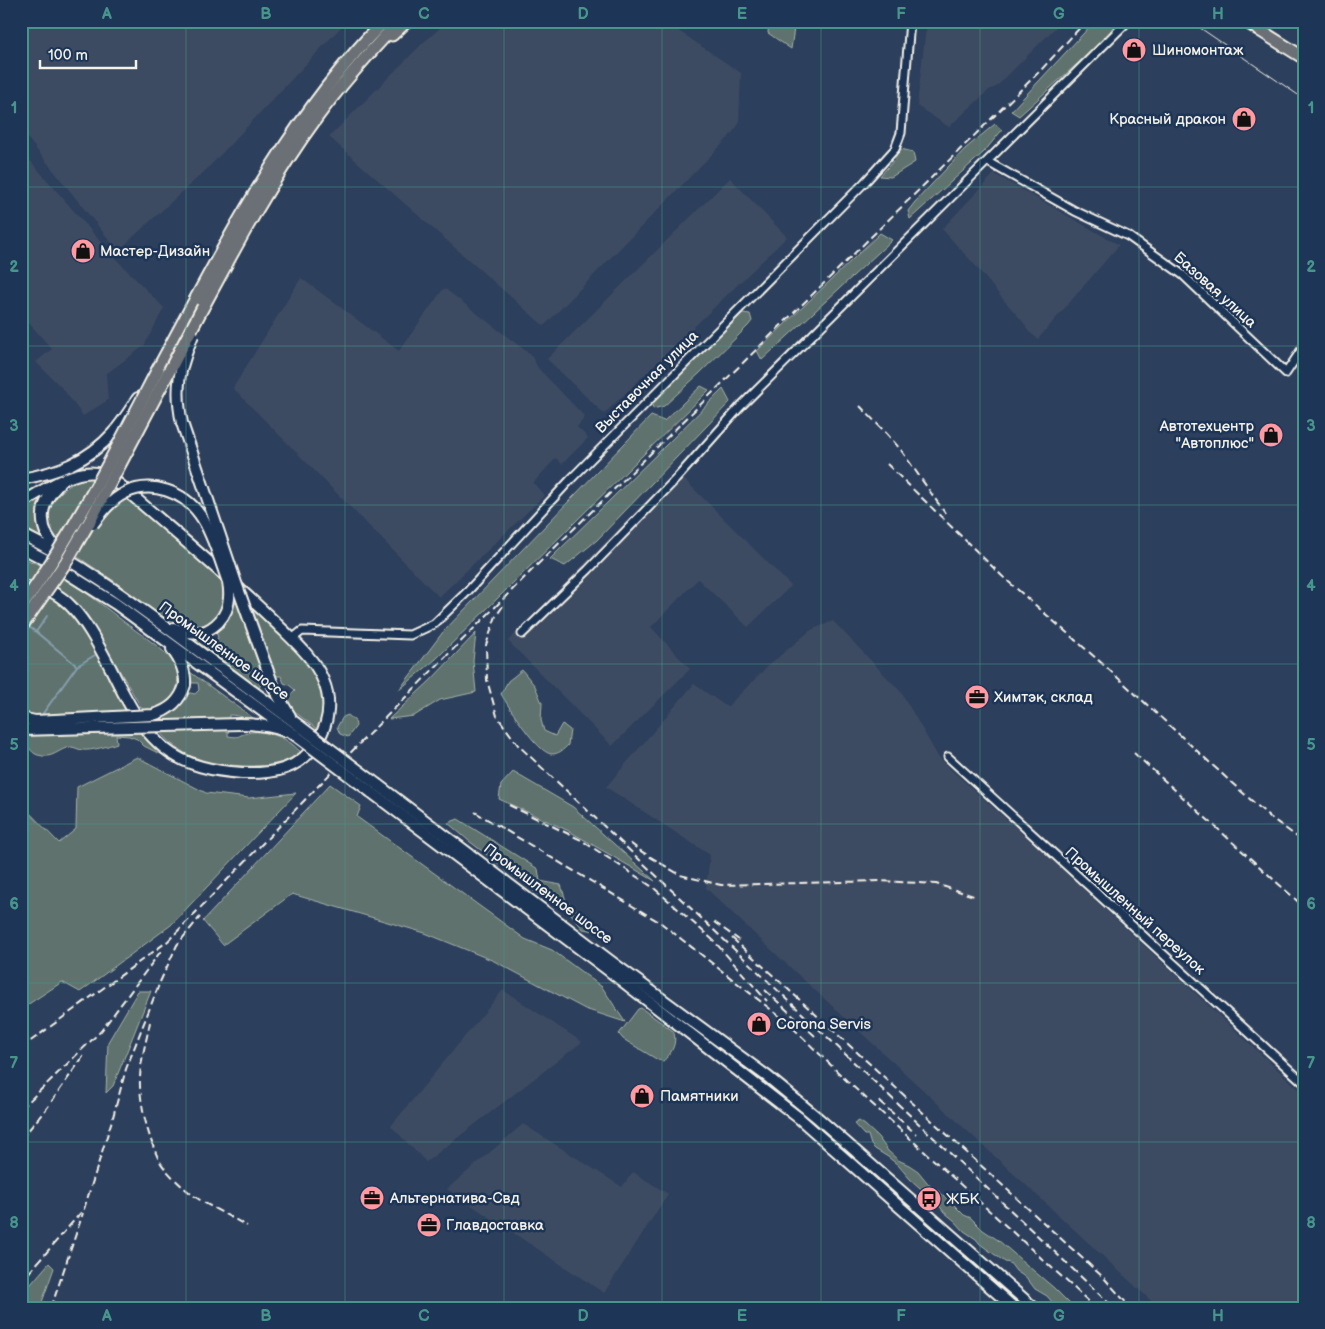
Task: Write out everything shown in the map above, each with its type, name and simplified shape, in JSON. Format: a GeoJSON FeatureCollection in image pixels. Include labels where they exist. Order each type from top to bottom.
{"type":"FeatureCollection","features":[{"type":"Feature","properties":{"kind":"main road"},"geometry":{"type":"LineString","coordinates":[[21,607],[81,515],[261,181],[325,88],[383,21]]}},
{"type":"Feature","properties":{"kind":"main road"},"geometry":{"type":"LineString","coordinates":[[68,561],[249,222],[287,160],[328,102],[399,21]]}},
{"type":"Feature","properties":{"kind":"main road"},"geometry":{"type":"LineString","coordinates":[[362,61],[407,21]]}},
{"type":"Feature","properties":{"kind":"main road"},"geometry":{"type":"LineString","coordinates":[[1245,21],[1304,58]]}},
{"type":"Feature","properties":{"kind":"main road"},"geometry":{"type":"LineString","coordinates":[[1251,21],[1260,30]]}},
{"type":"Feature","properties":{"kind":"main road"},"geometry":{"type":"LineString","coordinates":[[203,307],[181,367],[178,392],[179,412],[188,443],[274,688],[298,731]]}},
{"type":"Feature","properties":{"kind":"main road"},"geometry":{"type":"LineString","coordinates":[[21,479],[58,471],[84,457],[104,442],[120,425],[158,369]]}},
{"type":"Feature","properties":{"kind":"main road"},"geometry":{"type":"LineString","coordinates":[[21,503],[44,489],[88,472],[96,472],[112,479],[258,606],[307,655],[319,672],[327,690],[326,722],[317,742],[312,750],[298,762],[269,773],[208,769],[189,763],[174,755],[144,727],[91,632],[72,607],[58,596],[43,588],[21,588]]}},
{"type":"Feature","properties":{"kind":"main road"},"geometry":{"type":"LineString","coordinates":[[66,479],[51,492],[46,500],[42,516],[45,532],[49,540],[68,561]]}},
{"type":"Feature","properties":{"kind":"main road"},"geometry":{"type":"LineString","coordinates":[[21,627],[105,508],[126,492],[145,488],[160,488],[174,493],[191,504],[204,520],[228,582],[230,599],[226,613],[217,624],[206,631],[183,632],[153,618]]}},
{"type":"Feature","properties":{"kind":"main road","name":"Промышленное шоссе"},"geometry":{"type":"LineString","coordinates":[[21,534],[48,547],[153,618],[298,731],[768,1077],[1034,1308]]}},
{"type":"Feature","properties":{"kind":"main road","name":"Промышленное шоссе"},"geometry":{"type":"LineString","coordinates":[[21,547],[48,561],[116,604],[298,731]]}},
{"type":"Feature","properties":{"kind":"main road"},"geometry":{"type":"LineString","coordinates":[[21,553],[48,561]]}},
{"type":"Feature","properties":{"kind":"main road"},"geometry":{"type":"LineString","coordinates":[[21,718],[35,721],[153,715],[168,709],[180,698],[185,685],[185,679],[181,664],[164,639]]}},
{"type":"Feature","properties":{"kind":"main road"},"geometry":{"type":"LineString","coordinates":[[21,730],[253,724],[298,731]]}},
{"type":"Feature","properties":{"kind":"main road","name":"Промышленное шоссе"},"geometry":{"type":"LineString","coordinates":[[375,788],[799,1118],[1014,1308]]}},
{"type":"Feature","properties":{"kind":"main road"},"geometry":{"type":"LineString","coordinates":[[690,1034],[698,1024]]}},
{"type":"Feature","properties":{"kind":"main road"},"geometry":{"type":"LineString","coordinates":[[959,1259],[968,1249]]}},
{"type":"Feature","properties":{"kind":"street","name":"Выставочная улица"},"geometry":{"type":"LineString","coordinates":[[292,640],[302,631],[410,635],[434,624],[467,592],[571,479],[865,182],[895,149],[900,133],[910,21]]}},
{"type":"Feature","properties":{"kind":"street"},"geometry":{"type":"LineString","coordinates":[[522,634],[676,479],[740,406],[1128,21]]}},
{"type":"Feature","properties":{"kind":"street","name":"Базовая улица"},"geometry":{"type":"LineString","coordinates":[[988,162],[1074,211],[1128,236],[1182,275],[1286,373],[1304,346]]}},
{"type":"Feature","properties":{"kind":"street","name":"Промышленный переулок"},"geometry":{"type":"LineString","coordinates":[[948,758],[1304,1083]]}},
{"type":"Feature","properties":{"kind":"shaded area"},"geometry":{"type":"Polygon","coordinates":[[[21,21],[346,21],[207,169],[118,251],[21,130],[21,21]]]}},
{"type":"Feature","properties":{"kind":"shaded area"},"geometry":{"type":"Polygon","coordinates":[[[448,21],[664,21],[741,73],[739,124],[729,137],[544,326],[329,137],[422,44],[448,21]]]}},
{"type":"Feature","properties":{"kind":"shaded area"},"geometry":{"type":"Polygon","coordinates":[[[928,21],[1062,21],[996,87],[989,90],[949,127],[917,106],[928,21]]]}},
{"type":"Feature","properties":{"kind":"shaded area"},"geometry":{"type":"Polygon","coordinates":[[[21,150],[113,256],[164,308],[144,346],[106,374],[108,400],[83,416],[63,389],[36,362],[52,349],[21,314],[21,150]]]}},
{"type":"Feature","properties":{"kind":"shaded area"},"geometry":{"type":"Polygon","coordinates":[[[994,174],[1119,245],[1038,339],[1028,331],[1024,323],[942,229],[994,174]]]}},
{"type":"Feature","properties":{"kind":"shaded area"},"geometry":{"type":"Polygon","coordinates":[[[730,178],[787,237],[604,414],[547,359],[730,178]]]}},
{"type":"Feature","properties":{"kind":"shaded area"},"geometry":{"type":"Polygon","coordinates":[[[301,278],[399,351],[444,288],[531,355],[538,368],[585,417],[577,427],[588,438],[562,464],[556,458],[533,483],[545,495],[439,597],[233,388],[301,278]]]}},
{"type":"Feature","properties":{"kind":"shaded area"},"geometry":{"type":"Polygon","coordinates":[[[676,471],[791,586],[748,627],[698,579],[651,627],[690,669],[612,746],[508,641],[676,471]]]}},
{"type":"Feature","properties":{"kind":"shaded area"},"geometry":{"type":"Polygon","coordinates":[[[833,621],[901,692],[940,760],[1046,855],[1304,1094],[1304,1308],[1159,1308],[706,888],[710,855],[606,787],[694,684],[727,707],[770,664],[811,630],[833,621]]]}},
{"type":"Feature","properties":{"kind":"shaded area"},"geometry":{"type":"Polygon","coordinates":[[[503,990],[582,1042],[426,1162],[391,1126],[503,990]]]}},
{"type":"Feature","properties":{"kind":"shaded area"},"geometry":{"type":"Polygon","coordinates":[[[523,1124],[622,1187],[633,1172],[668,1194],[604,1293],[447,1189],[523,1124]]]}},
{"type":"Feature","properties":{"kind":"green space"},"geometry":{"type":"Polygon","coordinates":[[[769,21],[795,21],[791,49],[768,33],[769,21]]]}},
{"type":"Feature","properties":{"kind":"green space"},"geometry":{"type":"Polygon","coordinates":[[[1095,21],[1117,21],[1105,39],[1019,116],[1011,111],[1095,21]]]}},
{"type":"Feature","properties":{"kind":"green space"},"geometry":{"type":"Polygon","coordinates":[[[995,124],[1002,130],[984,152],[910,219],[908,211],[915,202],[965,149],[995,124]]]}},
{"type":"Feature","properties":{"kind":"green space"},"geometry":{"type":"Polygon","coordinates":[[[901,149],[913,152],[915,162],[891,177],[880,176],[895,159],[901,149]]]}},
{"type":"Feature","properties":{"kind":"green space"},"geometry":{"type":"Polygon","coordinates":[[[880,233],[892,240],[762,360],[757,351],[880,233]]]}},
{"type":"Feature","properties":{"kind":"green space"},"geometry":{"type":"Polygon","coordinates":[[[743,313],[750,314],[752,321],[748,326],[664,406],[653,409],[652,403],[668,385],[743,313]]]}},
{"type":"Feature","properties":{"kind":"green space"},"geometry":{"type":"Polygon","coordinates":[[[701,386],[709,390],[436,659],[399,690],[443,632],[651,416],[664,421],[701,386]]]}},
{"type":"Feature","properties":{"kind":"green space"},"geometry":{"type":"Polygon","coordinates":[[[723,389],[730,402],[597,540],[565,566],[550,559],[723,389]]]}},
{"type":"Feature","properties":{"kind":"green space"},"geometry":{"type":"Polygon","coordinates":[[[91,477],[97,478],[118,490],[251,604],[306,660],[318,676],[325,706],[323,719],[318,730],[295,712],[285,700],[295,690],[284,683],[281,676],[263,680],[258,690],[193,641],[208,639],[210,642],[218,638],[216,631],[209,623],[201,626],[198,630],[178,628],[117,583],[60,545],[54,537],[49,521],[51,506],[61,492],[69,486],[79,480],[91,477]]]}},
{"type":"Feature","properties":{"kind":"green space"},"geometry":{"type":"Polygon","coordinates":[[[49,489],[43,538],[21,526],[21,508],[49,489]]]}},
{"type":"Feature","properties":{"kind":"green space"},"geometry":{"type":"Polygon","coordinates":[[[21,558],[51,570],[65,579],[159,647],[176,668],[178,679],[176,690],[195,694],[199,690],[198,683],[192,683],[190,672],[256,720],[229,715],[228,736],[237,737],[251,732],[268,733],[285,739],[301,752],[284,762],[266,766],[246,766],[212,764],[183,752],[169,742],[149,721],[90,620],[77,605],[53,588],[21,584],[21,558]]]}},
{"type":"Feature","properties":{"kind":"green space"},"geometry":{"type":"Polygon","coordinates":[[[21,592],[38,593],[49,597],[64,606],[76,618],[163,753],[158,753],[144,746],[137,739],[116,735],[117,743],[109,746],[86,750],[71,747],[52,755],[43,756],[33,752],[21,740],[21,646],[24,648],[27,643],[21,638],[21,592]]]}},
{"type":"Feature","properties":{"kind":"green space"},"geometry":{"type":"Polygon","coordinates":[[[476,633],[473,661],[476,692],[440,700],[414,716],[389,719],[430,681],[476,633]]]}},
{"type":"Feature","properties":{"kind":"green space"},"geometry":{"type":"Polygon","coordinates":[[[522,670],[535,686],[542,703],[541,720],[544,731],[555,736],[562,724],[570,730],[568,745],[559,752],[551,754],[538,746],[501,694],[508,681],[522,670]]]}},
{"type":"Feature","properties":{"kind":"green space"},"geometry":{"type":"Polygon","coordinates":[[[348,715],[355,721],[356,726],[348,737],[340,734],[337,727],[343,717],[348,715]]]}},
{"type":"Feature","properties":{"kind":"green space"},"geometry":{"type":"Polygon","coordinates":[[[137,757],[206,793],[249,798],[296,793],[171,925],[80,992],[62,982],[21,1009],[21,804],[59,843],[76,829],[77,787],[137,757]]]}},
{"type":"Feature","properties":{"kind":"green space"},"geometry":{"type":"Polygon","coordinates":[[[513,772],[573,807],[655,881],[569,831],[499,799],[501,785],[513,772]]]}},
{"type":"Feature","properties":{"kind":"green space"},"geometry":{"type":"Polygon","coordinates":[[[330,784],[361,806],[357,817],[525,939],[552,950],[602,987],[625,1022],[585,1009],[494,961],[425,933],[292,894],[223,945],[203,921],[330,784]]]}},
{"type":"Feature","properties":{"kind":"green space"},"geometry":{"type":"Polygon","coordinates":[[[458,819],[538,869],[540,881],[561,885],[566,901],[602,932],[583,929],[563,904],[538,894],[448,823],[458,819]]]}},
{"type":"Feature","properties":{"kind":"green space"},"geometry":{"type":"Polygon","coordinates":[[[138,991],[151,991],[113,1086],[106,1093],[108,1042],[138,991]]]}},
{"type":"Feature","properties":{"kind":"green space"},"geometry":{"type":"Polygon","coordinates":[[[641,1008],[673,1031],[675,1039],[673,1047],[663,1061],[658,1060],[623,1039],[619,1034],[638,1009],[641,1008]]]}},
{"type":"Feature","properties":{"kind":"green space"},"geometry":{"type":"Polygon","coordinates":[[[710,1038],[809,1115],[946,1236],[943,1240],[707,1042],[710,1038]]]}},
{"type":"Feature","properties":{"kind":"green space"},"geometry":{"type":"Polygon","coordinates":[[[859,1121],[878,1137],[888,1151],[898,1160],[918,1171],[931,1187],[998,1240],[1054,1288],[1074,1308],[1060,1308],[1047,1296],[1035,1289],[1010,1263],[1005,1262],[964,1231],[898,1165],[871,1145],[868,1135],[864,1135],[854,1124],[859,1121]]]}},
{"type":"Feature","properties":{"kind":"green space"},"geometry":{"type":"Polygon","coordinates":[[[49,1263],[54,1268],[40,1308],[21,1308],[21,1292],[31,1284],[49,1263]]]}},
{"type":"Feature","properties":{"kind":"waterway"},"geometry":{"type":"LineString","coordinates":[[47,616],[36,632],[76,665]]}},
{"type":"Feature","properties":{"kind":"waterway"},"geometry":{"type":"LineString","coordinates":[[28,626],[36,632]]}},
{"type":"Feature","properties":{"kind":"waterway"},"geometry":{"type":"LineString","coordinates":[[41,716],[77,666],[95,655]]}},
{"type":"Feature","properties":{"kind":"tram line"},"geometry":{"type":"LineString","coordinates":[[1190,21],[1304,99]]}},
{"type":"Feature","properties":{"kind":"railway"},"geometry":{"type":"LineString","coordinates":[[21,1048],[168,941],[360,743],[534,568],[1041,70],[1086,21]]}},
{"type":"Feature","properties":{"kind":"railway"},"geometry":{"type":"LineString","coordinates":[[860,406],[901,450],[945,513]]}},
{"type":"Feature","properties":{"kind":"railway"},"geometry":{"type":"LineString","coordinates":[[887,464],[1002,576],[1105,666],[1270,817],[1304,842]]}},
{"type":"Feature","properties":{"kind":"railway"},"geometry":{"type":"LineString","coordinates":[[503,606],[496,616],[486,645],[487,680],[497,716],[518,745],[1114,1308]]}},
{"type":"Feature","properties":{"kind":"railway"},"geometry":{"type":"LineString","coordinates":[[1134,753],[1304,907]]}},
{"type":"Feature","properties":{"kind":"railway"},"geometry":{"type":"LineString","coordinates":[[509,805],[581,840],[654,888],[714,941],[767,1001]]}},
{"type":"Feature","properties":{"kind":"railway"},"geometry":{"type":"LineString","coordinates":[[475,812],[661,923],[788,1023],[847,1081],[1096,1308]]}},
{"type":"Feature","properties":{"kind":"railway"},"geometry":{"type":"LineString","coordinates":[[630,843],[680,875],[721,885],[881,881],[936,884],[977,897]]}},
{"type":"Feature","properties":{"kind":"railway"},"geometry":{"type":"LineString","coordinates":[[21,1282],[84,1209],[126,1069],[160,982],[177,945],[200,917]]}},
{"type":"Feature","properties":{"kind":"railway"},"geometry":{"type":"LineString","coordinates":[[714,922],[739,940]]}},
{"type":"Feature","properties":{"kind":"railway"},"geometry":{"type":"LineString","coordinates":[[732,938],[1104,1278],[1131,1308]]}},
{"type":"Feature","properties":{"kind":"railway"},"geometry":{"type":"LineString","coordinates":[[21,1109],[101,1031],[161,951]]}},
{"type":"Feature","properties":{"kind":"railway"},"geometry":{"type":"LineString","coordinates":[[765,990],[815,1036]]}},
{"type":"Feature","properties":{"kind":"railway"},"geometry":{"type":"LineString","coordinates":[[150,1022],[142,1062],[140,1086],[146,1124],[159,1160],[165,1169],[194,1196],[247,1226]]}},
{"type":"Feature","properties":{"kind":"railway"},"geometry":{"type":"LineString","coordinates":[[21,1139],[47,1108],[85,1054]]}},
{"type":"Feature","properties":{"kind":"railway"},"geometry":{"type":"LineString","coordinates":[[879,1101],[916,1134]]}},
{"type":"Feature","properties":{"kind":"railway"},"geometry":{"type":"LineString","coordinates":[[51,1308],[83,1213]]}},
{"type":"Feature","properties":{"kind":"place","name":"Шиномонтаж"},"geometry":{"type":"Point","coordinates":[1134,50]}},
{"type":"Feature","properties":{"kind":"place","name":"Красный дракон"},"geometry":{"type":"Point","coordinates":[1244,119]}},
{"type":"Feature","properties":{"kind":"place","name":"Мастер-Дизайн"},"geometry":{"type":"Point","coordinates":[83,251]}},
{"type":"Feature","properties":{"kind":"place","name":"Автотехцентр \"Автоплюс\""},"geometry":{"type":"Point","coordinates":[1271,435]}},
{"type":"Feature","properties":{"kind":"place","name":"Химтэк, склад"},"geometry":{"type":"Point","coordinates":[977,697]}},
{"type":"Feature","properties":{"kind":"place","name":"Corona Servis"},"geometry":{"type":"Point","coordinates":[759,1024]}},
{"type":"Feature","properties":{"kind":"place","name":"Памятники"},"geometry":{"type":"Point","coordinates":[642,1096]}},
{"type":"Feature","properties":{"kind":"place","name":"Альтернатива-Свд"},"geometry":{"type":"Point","coordinates":[372,1198]}},
{"type":"Feature","properties":{"kind":"place","name":"ЖБК"},"geometry":{"type":"Point","coordinates":[929,1199]}},
{"type":"Feature","properties":{"kind":"place","name":"Главдоставка"},"geometry":{"type":"Point","coordinates":[429,1225]}}]}
